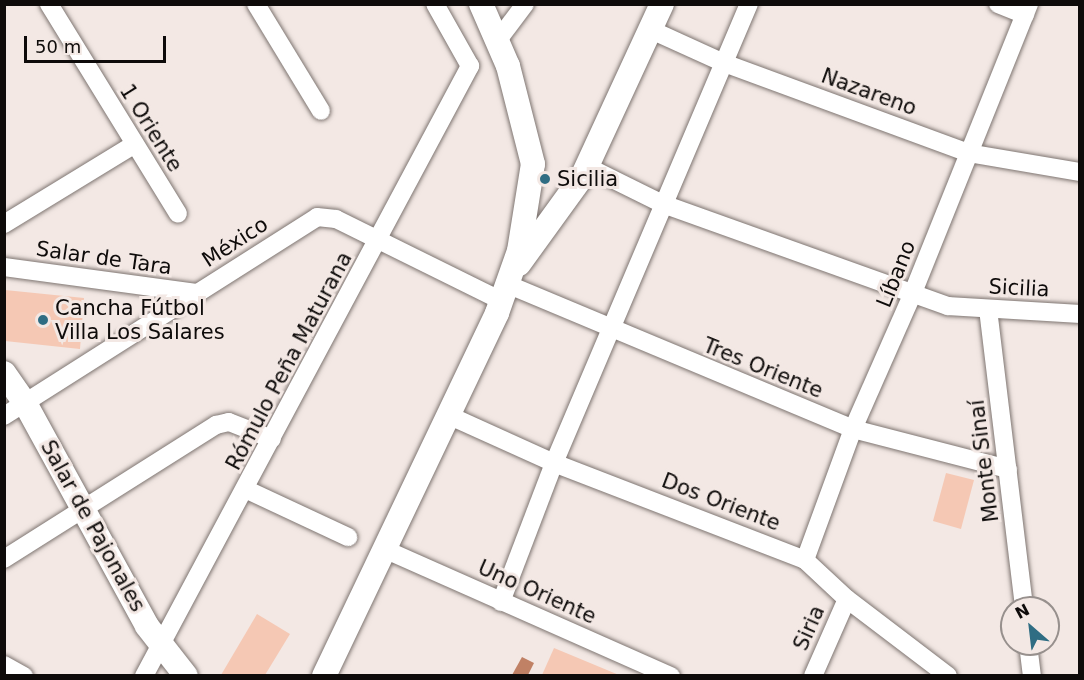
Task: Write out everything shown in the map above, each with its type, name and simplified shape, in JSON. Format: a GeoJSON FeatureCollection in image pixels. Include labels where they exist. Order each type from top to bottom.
{"type":"FeatureCollection","features":[{"type":"Feature","properties":{"kind":"main road"},"geometry":{"type":"LineString","coordinates":[[481,4],[498,40],[514,86],[533,164],[508,286]]}},
{"type":"Feature","properties":{"kind":"main road"},"geometry":{"type":"LineString","coordinates":[[324,675],[450,416],[508,286],[588,167],[662,4]]}},
{"type":"Feature","properties":{"kind":"main road","name":"Salar de Pajonales"},"geometry":{"type":"LineString","coordinates":[[4,373],[25,403],[161,646],[186,675]]}},
{"type":"Feature","properties":{"kind":"street","name":"1 Oriente"},"geometry":{"type":"LineString","coordinates":[[49,4],[178,214]]}},
{"type":"Feature","properties":{"kind":"street"},"geometry":{"type":"LineString","coordinates":[[256,4],[321,111]]}},
{"type":"Feature","properties":{"kind":"street","name":"Rómulo Peña Maturana"},"geometry":{"type":"LineString","coordinates":[[144,675],[379,242],[470,66],[435,4]]}},
{"type":"Feature","properties":{"kind":"street"},"geometry":{"type":"LineString","coordinates":[[498,40],[525,4]]}},
{"type":"Feature","properties":{"kind":"street"},"geometry":{"type":"LineString","coordinates":[[501,602],[554,463],[749,4]]}},
{"type":"Feature","properties":{"kind":"street"},"geometry":{"type":"LineString","coordinates":[[998,4],[1027,10]]}},
{"type":"Feature","properties":{"kind":"street","name":"Líbano"},"geometry":{"type":"LineString","coordinates":[[805,560],[853,429],[912,295],[1027,10]]}},
{"type":"Feature","properties":{"kind":"street","name":"Nazareno"},"geometry":{"type":"LineString","coordinates":[[650,29],[724,63],[968,153],[1080,172]]}},
{"type":"Feature","properties":{"kind":"street"},"geometry":{"type":"LineString","coordinates":[[4,224],[135,144]]}},
{"type":"Feature","properties":{"kind":"street","name":"Sicilia"},"geometry":{"type":"LineString","coordinates":[[588,167],[663,204],[948,306],[1080,314]]}},
{"type":"Feature","properties":{"kind":"street","name":"México"},"geometry":{"type":"LineString","coordinates":[[4,416],[317,217],[336,219],[379,242],[508,286]]}},
{"type":"Feature","properties":{"kind":"street","name":"Salar de Tara"},"geometry":{"type":"LineString","coordinates":[[4,267],[196,293]]}},
{"type":"Feature","properties":{"kind":"street","name":"Tres Oriente"},"geometry":{"type":"LineString","coordinates":[[508,286],[853,429],[1008,469]]}},
{"type":"Feature","properties":{"kind":"street","name":"Monte Sinaí"},"geometry":{"type":"LineString","coordinates":[[988,309],[1023,596]]}},
{"type":"Feature","properties":{"kind":"street","name":"Dos Oriente"},"geometry":{"type":"LineString","coordinates":[[450,416],[554,463],[725,526],[805,560],[847,598],[948,675]]}},
{"type":"Feature","properties":{"kind":"street"},"geometry":{"type":"LineString","coordinates":[[4,559],[83,507],[222,422],[235,423],[272,439]]}},
{"type":"Feature","properties":{"kind":"street"},"geometry":{"type":"LineString","coordinates":[[245,489],[348,537]]}},
{"type":"Feature","properties":{"kind":"street","name":"Uno Oriente"},"geometry":{"type":"LineString","coordinates":[[384,549],[663,674]]}},
{"type":"Feature","properties":{"kind":"street","name":"Siria"},"geometry":{"type":"LineString","coordinates":[[813,675],[847,598]]}},
{"type":"Feature","properties":{"kind":"street"},"geometry":{"type":"LineString","coordinates":[[1030,656],[1032,675]]}},
{"type":"Feature","properties":{"kind":"street"},"geometry":{"type":"LineString","coordinates":[[4,665],[24,675]]}},
{"type":"Feature","properties":{"kind":"shaded area","name":"Cancha Fútbol Villa Los Salares"},"geometry":{"type":"Polygon","coordinates":[[[5,290],[84,298],[80,349],[5,341],[5,290]]]}},
{"type":"Feature","properties":{"kind":"shaded area"},"geometry":{"type":"Polygon","coordinates":[[[946,473],[974,480],[961,529],[933,521],[946,473]]]}},
{"type":"Feature","properties":{"kind":"shaded area"},"geometry":{"type":"Polygon","coordinates":[[[257,614],[290,634],[265,675],[221,675],[257,614]]]}},
{"type":"Feature","properties":{"kind":"shaded area"},"geometry":{"type":"Polygon","coordinates":[[[554,648],[619,675],[542,675],[554,648]]]}},
{"type":"Feature","properties":{"kind":"shaded area"},"geometry":{"type":"Polygon","coordinates":[[[522,657],[534,663],[528,675],[512,675],[522,657]]]}},
{"type":"Feature","properties":{"kind":"place","name":"Sicilia"},"geometry":{"type":"Point","coordinates":[545,179]}},
{"type":"Feature","properties":{"kind":"place","name":"Cancha Fútbol Villa Los Salares"},"geometry":{"type":"Point","coordinates":[43,320]}}]}
